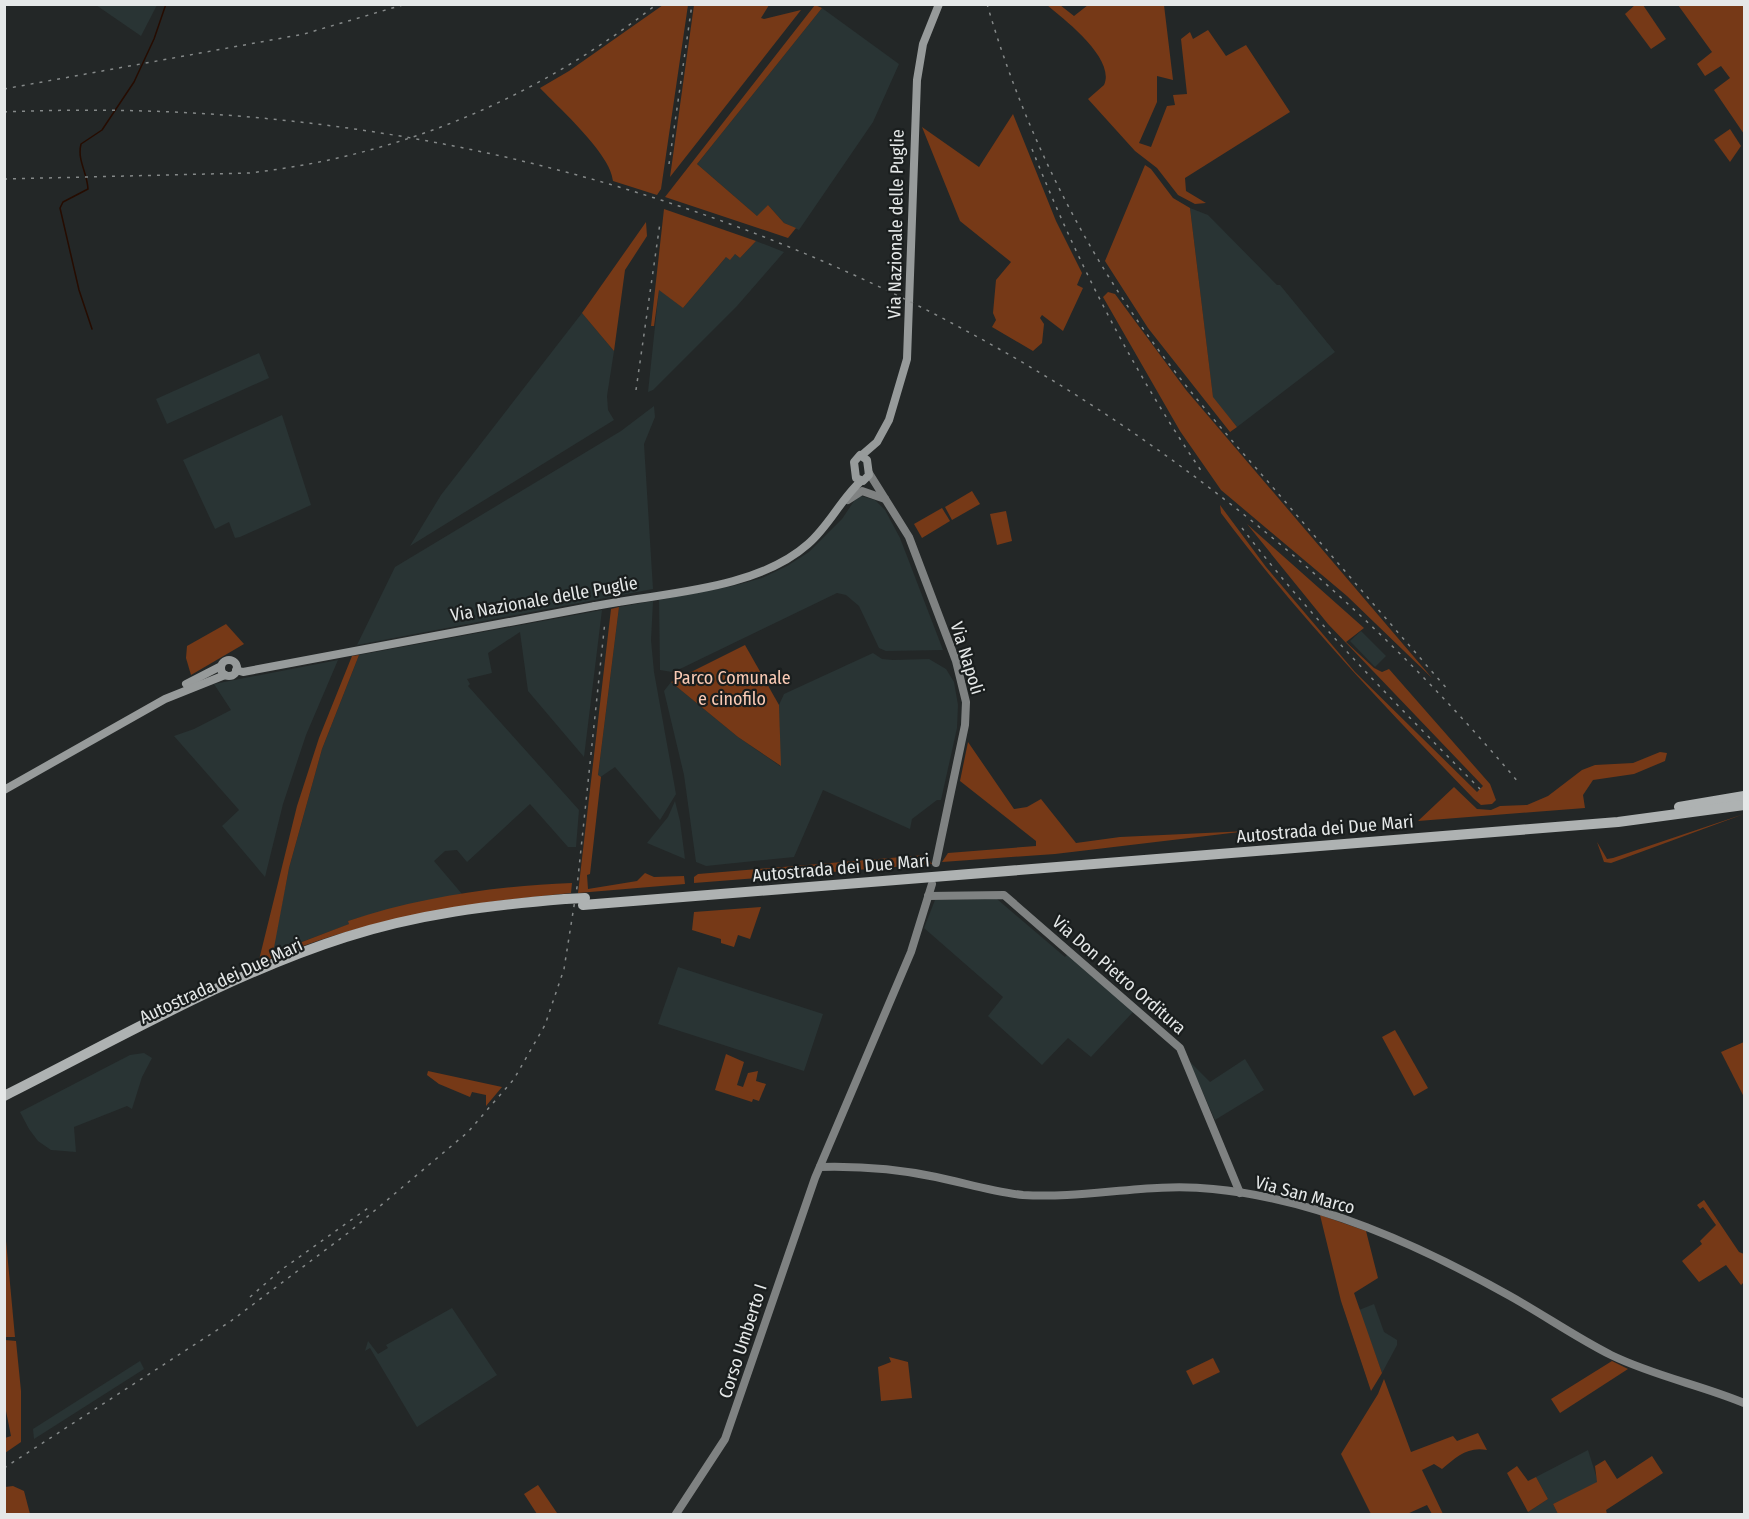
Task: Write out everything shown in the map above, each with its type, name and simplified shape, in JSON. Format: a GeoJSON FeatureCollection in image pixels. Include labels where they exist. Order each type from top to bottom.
{"type":"FeatureCollection","features":[{"type":"Feature","properties":{"kind":"highway"},"geometry":{"type":"LineString","coordinates":[[1716,805],[1744,795]]}},
{"type":"Feature","properties":{"kind":"highway"},"geometry":{"type":"LineString","coordinates":[[1716,805],[1744,803]]}},
{"type":"Feature","properties":{"kind":"highway","name":"Autostrada dei Due Mari"},"geometry":{"type":"LineString","coordinates":[[4,1096],[243,981],[347,937],[403,921],[489,906],[565,903],[1716,805]]}},
{"type":"Feature","properties":{"kind":"highway","name":"Autostrada dei Due Mari"},"geometry":{"type":"LineString","coordinates":[[4,1104],[243,981]]}},
{"type":"Feature","properties":{"kind":"main road","name":"Via Nazionale delle Puglie"},"geometry":{"type":"LineString","coordinates":[[860,479],[867,479],[868,468],[877,442],[893,412],[907,359],[917,80],[923,44],[939,4]]}},
{"type":"Feature","properties":{"kind":"main road","name":"Via Nazionale delle Puglie"},"geometry":{"type":"LineString","coordinates":[[862,455],[877,442]]}},
{"type":"Feature","properties":{"kind":"main road"},"geometry":{"type":"LineString","coordinates":[[860,479],[854,460],[862,455],[866,458],[868,468]]}},
{"type":"Feature","properties":{"kind":"main road","name":"Via Napoli"},"geometry":{"type":"LineString","coordinates":[[868,468],[909,537],[956,661],[966,702],[965,725],[936,863]]}},
{"type":"Feature","properties":{"kind":"main road","name":"Via Nazionale delle Puglie"},"geometry":{"type":"LineString","coordinates":[[236,670],[243,672],[744,578],[777,565],[811,542],[844,503],[860,479]]}},
{"type":"Feature","properties":{"kind":"main road","name":"Via Nazionale delle Puglie"},"geometry":{"type":"LineString","coordinates":[[836,512],[860,479]]}},
{"type":"Feature","properties":{"kind":"main road","name":"Via Napoli"},"geometry":{"type":"LineString","coordinates":[[860,479],[874,487],[887,502]]}},
{"type":"Feature","properties":{"kind":"main road"},"geometry":{"type":"LineString","coordinates":[[844,503],[852,495],[862,491],[887,502]]}},
{"type":"Feature","properties":{"kind":"main road"},"geometry":{"type":"LineString","coordinates":[[4,784],[124,715],[221,666],[223,662],[230,660],[235,664],[236,670],[232,675],[225,675],[165,699],[4,790]]}},
{"type":"Feature","properties":{"kind":"main road"},"geometry":{"type":"LineString","coordinates":[[221,666],[225,675]]}},
{"type":"Feature","properties":{"kind":"main road"},"geometry":{"type":"LineString","coordinates":[[820,1167],[910,952],[932,884]]}},
{"type":"Feature","properties":{"kind":"main road","name":"Via Don Pietro Orditura"},"geometry":{"type":"LineString","coordinates":[[928,897],[1004,895],[1180,1048],[1240,1193]]}},
{"type":"Feature","properties":{"kind":"main road","name":"Via San Marco"},"geometry":{"type":"LineString","coordinates":[[820,1167],[876,1167],[1021,1194],[1174,1186],[1240,1193],[1311,1208],[1397,1240],[1482,1280],[1611,1355],[1658,1374],[1703,1386],[1744,1403]]}},
{"type":"Feature","properties":{"kind":"main road","name":"Corso Umberto I"},"geometry":{"type":"LineString","coordinates":[[676,1515],[725,1439],[820,1167]]}},
{"type":"Feature","properties":{"kind":"shaded area"},"geometry":{"type":"Polygon","coordinates":[[[96,5],[157,5],[141,36],[96,5]]]}},
{"type":"Feature","properties":{"kind":"shaded area"},"geometry":{"type":"Polygon","coordinates":[[[822,8],[899,64],[873,122],[799,230],[784,223],[768,205],[758,217],[697,164],[822,8]]]}},
{"type":"Feature","properties":{"kind":"shaded area"},"geometry":{"type":"Polygon","coordinates":[[[1190,208],[1208,215],[1277,285],[1280,285],[1335,352],[1237,427],[1213,398],[1190,208]]]}},
{"type":"Feature","properties":{"kind":"shaded area"},"geometry":{"type":"Polygon","coordinates":[[[756,241],[784,252],[737,306],[653,390],[648,392],[659,289],[683,308],[726,257],[735,254],[740,258],[756,241]]]}},
{"type":"Feature","properties":{"kind":"shaded area"},"geometry":{"type":"Polygon","coordinates":[[[582,313],[614,351],[607,396],[608,410],[614,420],[410,546],[441,495],[582,313]]]}},
{"type":"Feature","properties":{"kind":"shaded area"},"geometry":{"type":"Polygon","coordinates":[[[259,353],[269,378],[167,424],[156,399],[259,353]]]}},
{"type":"Feature","properties":{"kind":"shaded area"},"geometry":{"type":"Polygon","coordinates":[[[654,406],[655,417],[644,444],[653,589],[357,645],[395,567],[621,431],[654,406]]]}},
{"type":"Feature","properties":{"kind":"shaded area"},"geometry":{"type":"Polygon","coordinates":[[[282,415],[311,505],[240,537],[235,538],[229,522],[215,529],[183,460],[282,415]]]}},
{"type":"Feature","properties":{"kind":"shaded area"},"geometry":{"type":"Polygon","coordinates":[[[861,496],[875,500],[885,510],[900,538],[943,650],[886,651],[879,648],[859,606],[846,595],[837,593],[682,668],[672,672],[660,670],[659,600],[733,586],[762,578],[787,566],[809,552],[842,519],[856,498],[861,496]]]}},
{"type":"Feature","properties":{"kind":"shaded area"},"geometry":{"type":"Polygon","coordinates":[[[653,601],[651,640],[654,672],[676,794],[660,820],[615,767],[599,778],[598,775],[619,607],[653,601]]]}},
{"type":"Feature","properties":{"kind":"shaded area"},"geometry":{"type":"Polygon","coordinates":[[[602,610],[584,757],[528,691],[520,632],[488,653],[492,673],[467,679],[470,684],[468,686],[579,810],[576,847],[568,847],[530,804],[467,862],[457,850],[445,851],[434,861],[462,894],[348,921],[350,924],[272,953],[289,868],[322,749],[359,655],[602,610]]]}},
{"type":"Feature","properties":{"kind":"shaded area"},"geometry":{"type":"Polygon","coordinates":[[[1361,631],[1386,656],[1375,667],[1350,641],[1361,631]]]}},
{"type":"Feature","properties":{"kind":"shaded area"},"geometry":{"type":"Polygon","coordinates":[[[873,653],[882,659],[929,659],[946,669],[954,682],[958,705],[957,728],[941,800],[937,800],[912,819],[910,829],[823,790],[794,857],[706,866],[696,862],[684,775],[664,691],[671,682],[738,737],[780,766],[779,705],[784,694],[873,653]]]}},
{"type":"Feature","properties":{"kind":"shaded area"},"geometry":{"type":"Polygon","coordinates":[[[338,660],[306,735],[283,804],[265,877],[222,826],[239,810],[174,736],[194,729],[231,710],[214,684],[338,660]]]}},
{"type":"Feature","properties":{"kind":"shaded area"},"geometry":{"type":"Polygon","coordinates":[[[675,801],[685,859],[647,843],[668,817],[675,801]]]}},
{"type":"Feature","properties":{"kind":"shaded area"},"geometry":{"type":"Polygon","coordinates":[[[997,899],[1065,957],[1069,953],[1133,1012],[1091,1057],[1068,1038],[1042,1065],[988,1016],[1003,997],[924,928],[935,900],[997,899]]]}},
{"type":"Feature","properties":{"kind":"shaded area"},"geometry":{"type":"Polygon","coordinates":[[[678,967],[823,1014],[804,1071],[658,1024],[678,967]]]}},
{"type":"Feature","properties":{"kind":"shaded area"},"geometry":{"type":"Polygon","coordinates":[[[144,1053],[152,1058],[142,1077],[132,1109],[127,1106],[74,1127],[76,1152],[51,1150],[38,1141],[29,1129],[20,1112],[130,1055],[144,1053]]]}},
{"type":"Feature","properties":{"kind":"shaded area"},"geometry":{"type":"Polygon","coordinates":[[[1245,1059],[1264,1090],[1215,1120],[1189,1061],[1210,1082],[1245,1059]]]}},
{"type":"Feature","properties":{"kind":"shaded area"},"geometry":{"type":"Polygon","coordinates":[[[1374,1304],[1384,1332],[1397,1340],[1397,1345],[1382,1373],[1359,1310],[1374,1304]]]}},
{"type":"Feature","properties":{"kind":"shaded area"},"geometry":{"type":"Polygon","coordinates":[[[452,1308],[497,1375],[417,1427],[370,1348],[365,1351],[368,1341],[378,1354],[388,1348],[386,1345],[452,1308]]]}},
{"type":"Feature","properties":{"kind":"shaded area"},"geometry":{"type":"Polygon","coordinates":[[[140,1361],[144,1369],[34,1439],[33,1429],[140,1361]]]}},
{"type":"Feature","properties":{"kind":"shaded area"},"geometry":{"type":"Polygon","coordinates":[[[1588,1450],[1598,1482],[1553,1504],[1558,1514],[1530,1514],[1528,1512],[1548,1499],[1536,1477],[1588,1450]]]}},
{"type":"Feature","properties":{"kind":"green space"},"geometry":{"type":"Polygon","coordinates":[[[663,5],[688,5],[661,189],[657,195],[613,181],[610,170],[594,145],[540,88],[569,71],[663,5]]]}},
{"type":"Feature","properties":{"kind":"green space"},"geometry":{"type":"Polygon","coordinates":[[[694,5],[769,5],[761,18],[764,19],[801,10],[670,177],[694,5]]]}},
{"type":"Feature","properties":{"kind":"green space"},"geometry":{"type":"Polygon","coordinates":[[[815,5],[822,8],[697,164],[757,216],[768,205],[784,223],[796,228],[788,238],[665,197],[815,5]]]}},
{"type":"Feature","properties":{"kind":"green space"},"geometry":{"type":"Polygon","coordinates":[[[1047,5],[1060,5],[1074,16],[1088,5],[1164,5],[1173,80],[1157,76],[1157,102],[1139,143],[1151,147],[1167,106],[1175,105],[1173,95],[1187,94],[1181,39],[1190,32],[1193,39],[1208,30],[1226,56],[1246,45],[1290,112],[1185,178],[1186,191],[1206,203],[1195,204],[1178,195],[1157,168],[1135,151],[1088,99],[1104,85],[1106,75],[1103,64],[1087,41],[1047,5]]]}},
{"type":"Feature","properties":{"kind":"green space"},"geometry":{"type":"Polygon","coordinates":[[[1635,5],[1643,5],[1666,39],[1651,49],[1625,14],[1635,5]]]}},
{"type":"Feature","properties":{"kind":"green space"},"geometry":{"type":"Polygon","coordinates":[[[1678,5],[1744,5],[1744,134],[1714,90],[1730,78],[1721,66],[1705,76],[1697,64],[1712,52],[1678,5]]]}},
{"type":"Feature","properties":{"kind":"green space"},"geometry":{"type":"Polygon","coordinates":[[[1013,114],[1056,221],[1082,273],[1077,285],[1083,288],[1063,331],[1042,315],[1040,318],[1044,324],[1042,343],[1033,351],[992,327],[996,320],[993,313],[996,280],[1011,262],[960,221],[922,127],[979,167],[1013,114]]]}},
{"type":"Feature","properties":{"kind":"green space"},"geometry":{"type":"Polygon","coordinates":[[[1730,129],[1741,146],[1730,162],[1714,140],[1730,129]]]}},
{"type":"Feature","properties":{"kind":"green space"},"geometry":{"type":"Polygon","coordinates":[[[1145,165],[1151,169],[1173,198],[1190,208],[1213,397],[1237,427],[1230,432],[1148,328],[1105,261],[1145,165]]]}},
{"type":"Feature","properties":{"kind":"green space"},"geometry":{"type":"Polygon","coordinates":[[[664,209],[756,241],[740,258],[735,254],[730,260],[726,257],[683,308],[659,290],[654,326],[651,326],[664,209]]]}},
{"type":"Feature","properties":{"kind":"green space"},"geometry":{"type":"Polygon","coordinates":[[[646,222],[647,236],[625,270],[614,351],[582,313],[646,222]]]}},
{"type":"Feature","properties":{"kind":"green space"},"geometry":{"type":"Polygon","coordinates":[[[1108,292],[1115,294],[1186,390],[1432,678],[1347,596],[1221,490],[1180,431],[1103,297],[1108,292]]]}},
{"type":"Feature","properties":{"kind":"green space"},"geometry":{"type":"Polygon","coordinates":[[[972,491],[980,504],[952,520],[945,507],[972,491]]]}},
{"type":"Feature","properties":{"kind":"green space"},"geometry":{"type":"Polygon","coordinates":[[[1220,505],[1266,567],[1355,672],[1477,792],[1483,786],[1328,624],[1247,524],[1364,628],[1346,642],[1374,668],[1382,672],[1389,669],[1490,784],[1496,800],[1492,804],[1481,805],[1474,799],[1343,660],[1250,551],[1221,513],[1220,505]]]}},
{"type":"Feature","properties":{"kind":"green space"},"geometry":{"type":"Polygon","coordinates":[[[942,508],[950,521],[922,538],[914,524],[942,508]]]}},
{"type":"Feature","properties":{"kind":"green space"},"geometry":{"type":"Polygon","coordinates":[[[1006,511],[1012,541],[997,545],[990,514],[1006,511]]]}},
{"type":"Feature","properties":{"kind":"green space"},"geometry":{"type":"Polygon","coordinates":[[[619,607],[598,775],[601,777],[590,874],[587,875],[588,889],[637,881],[645,873],[654,877],[684,876],[685,884],[578,893],[611,609],[619,607]]]}},
{"type":"Feature","properties":{"kind":"green space"},"geometry":{"type":"Polygon","coordinates":[[[226,624],[244,644],[191,675],[186,658],[187,646],[226,624]]]}},
{"type":"Feature","properties":{"kind":"green space","name":"Parco Comunale e cinofilo"},"geometry":{"type":"Polygon","coordinates":[[[745,645],[779,705],[781,766],[738,737],[671,682],[745,645]]]}},
{"type":"Feature","properties":{"kind":"green space"},"geometry":{"type":"Polygon","coordinates":[[[359,655],[322,749],[289,868],[273,953],[349,924],[348,921],[430,899],[487,890],[572,883],[571,893],[491,902],[412,916],[334,936],[258,964],[297,806],[319,738],[352,656],[359,655]]]}},
{"type":"Feature","properties":{"kind":"green space"},"geometry":{"type":"Polygon","coordinates":[[[968,742],[1014,809],[1027,807],[1041,799],[1076,843],[1120,837],[1248,831],[1055,854],[942,862],[948,853],[1036,846],[1036,841],[960,781],[968,742]]]}},
{"type":"Feature","properties":{"kind":"green space"},"geometry":{"type":"Polygon","coordinates":[[[1660,752],[1667,753],[1665,761],[1634,774],[1593,780],[1583,795],[1585,808],[1418,821],[1454,787],[1477,809],[1491,810],[1500,806],[1527,805],[1548,796],[1582,770],[1595,765],[1633,763],[1660,752]]]}},
{"type":"Feature","properties":{"kind":"green space"},"geometry":{"type":"Polygon","coordinates":[[[1744,814],[1611,863],[1604,862],[1597,842],[1607,859],[1613,858],[1744,814]]]}},
{"type":"Feature","properties":{"kind":"green space"},"geometry":{"type":"Polygon","coordinates":[[[926,855],[932,864],[694,883],[694,877],[698,874],[926,855]]]}},
{"type":"Feature","properties":{"kind":"green space"},"geometry":{"type":"Polygon","coordinates":[[[761,907],[750,939],[738,935],[734,947],[721,943],[721,939],[692,930],[694,912],[761,907]]]}},
{"type":"Feature","properties":{"kind":"green space"},"geometry":{"type":"Polygon","coordinates":[[[1395,1030],[1428,1088],[1414,1096],[1382,1037],[1395,1030]]]}},
{"type":"Feature","properties":{"kind":"green space"},"geometry":{"type":"Polygon","coordinates":[[[1744,1042],[1744,1097],[1721,1052],[1744,1042]]]}},
{"type":"Feature","properties":{"kind":"green space"},"geometry":{"type":"Polygon","coordinates":[[[726,1054],[744,1062],[737,1085],[743,1087],[748,1073],[758,1071],[756,1081],[766,1084],[759,1101],[753,1099],[752,1102],[715,1090],[726,1054]]]}},
{"type":"Feature","properties":{"kind":"green space"},"geometry":{"type":"Polygon","coordinates":[[[428,1071],[502,1087],[486,1106],[486,1095],[472,1092],[470,1097],[439,1084],[427,1075],[428,1071]]]}},
{"type":"Feature","properties":{"kind":"green space"},"geometry":{"type":"Polygon","coordinates":[[[1704,1200],[1739,1252],[1744,1254],[1744,1282],[1741,1285],[1726,1265],[1699,1282],[1682,1261],[1702,1244],[1700,1241],[1716,1225],[1703,1207],[1700,1209],[1697,1205],[1704,1200]]]}},
{"type":"Feature","properties":{"kind":"green space"},"geometry":{"type":"Polygon","coordinates":[[[1320,1215],[1366,1231],[1378,1278],[1354,1293],[1382,1373],[1371,1391],[1341,1301],[1320,1215]]]}},
{"type":"Feature","properties":{"kind":"green space"},"geometry":{"type":"Polygon","coordinates":[[[5,1230],[15,1337],[5,1337],[5,1230]]]}},
{"type":"Feature","properties":{"kind":"green space"},"geometry":{"type":"Polygon","coordinates":[[[5,1340],[16,1341],[21,1391],[21,1442],[5,1453],[5,1438],[11,1436],[5,1406],[5,1340]]]}},
{"type":"Feature","properties":{"kind":"green space"},"geometry":{"type":"Polygon","coordinates":[[[889,1357],[908,1362],[912,1398],[881,1401],[878,1367],[891,1362],[889,1357]]]}},
{"type":"Feature","properties":{"kind":"green space"},"geometry":{"type":"Polygon","coordinates":[[[1213,1358],[1220,1372],[1193,1385],[1186,1371],[1213,1358]]]}},
{"type":"Feature","properties":{"kind":"green space"},"geometry":{"type":"Polygon","coordinates":[[[1612,1361],[1628,1369],[1560,1413],[1551,1399],[1612,1361]]]}},
{"type":"Feature","properties":{"kind":"green space"},"geometry":{"type":"Polygon","coordinates":[[[1384,1379],[1411,1452],[1453,1436],[1457,1441],[1478,1433],[1487,1450],[1468,1451],[1442,1469],[1434,1464],[1422,1470],[1443,1514],[1432,1514],[1427,1505],[1407,1514],[1371,1514],[1341,1454],[1378,1394],[1384,1379]]]}},
{"type":"Feature","properties":{"kind":"green space"},"geometry":{"type":"Polygon","coordinates":[[[1652,1456],[1663,1473],[1606,1510],[1607,1514],[1558,1514],[1553,1504],[1597,1482],[1595,1466],[1605,1460],[1617,1479],[1652,1456]]]}},
{"type":"Feature","properties":{"kind":"green space"},"geometry":{"type":"Polygon","coordinates":[[[1517,1466],[1528,1481],[1536,1477],[1548,1499],[1528,1512],[1507,1473],[1517,1466]]]}},
{"type":"Feature","properties":{"kind":"green space"},"geometry":{"type":"Polygon","coordinates":[[[538,1485],[557,1513],[537,1514],[524,1494],[538,1485]]]}},
{"type":"Feature","properties":{"kind":"green space"},"geometry":{"type":"Polygon","coordinates":[[[13,1486],[24,1491],[30,1514],[5,1514],[5,1487],[13,1486]]]}},
{"type":"Feature","properties":{"kind":"waterway"},"geometry":{"type":"LineString","coordinates":[[92,329],[79,290],[60,208],[63,202],[88,189],[80,155],[81,144],[102,130],[134,82],[154,39],[166,4]]}},
{"type":"Feature","properties":{"kind":"railway"},"geometry":{"type":"LineString","coordinates":[[4,89],[304,34],[406,4]]}},
{"type":"Feature","properties":{"kind":"railway"},"geometry":{"type":"LineString","coordinates":[[4,179],[249,173],[305,165],[359,153],[413,137],[464,118],[515,95],[611,38],[657,4]]}},
{"type":"Feature","properties":{"kind":"railway"},"geometry":{"type":"LineString","coordinates":[[669,164],[692,4]]}},
{"type":"Feature","properties":{"kind":"railway"},"geometry":{"type":"LineString","coordinates":[[987,4],[1016,90],[1052,174],[1095,254],[1144,330],[1205,408],[1448,690]]}},
{"type":"Feature","properties":{"kind":"railway"},"geometry":{"type":"LineString","coordinates":[[4,112],[223,115],[436,143],[643,194],[841,269],[1029,366],[1205,485],[1369,624],[1519,783]]}},
{"type":"Feature","properties":{"kind":"railway"},"geometry":{"type":"LineString","coordinates":[[1032,149],[1068,233],[1108,315],[1153,395],[1202,472]]}},
{"type":"Feature","properties":{"kind":"railway"},"geometry":{"type":"LineString","coordinates":[[636,390],[660,223]]}},
{"type":"Feature","properties":{"kind":"railway"},"geometry":{"type":"LineString","coordinates":[[1242,528],[1327,630],[1480,789]]}},
{"type":"Feature","properties":{"kind":"railway"},"geometry":{"type":"LineString","coordinates":[[4,1468],[231,1321],[348,1233],[468,1132],[514,1079],[545,1025],[564,969],[577,887],[605,621]]}},
{"type":"Feature","properties":{"kind":"railway"},"geometry":{"type":"LineString","coordinates":[[250,1297],[281,1270],[368,1208]]}}]}
